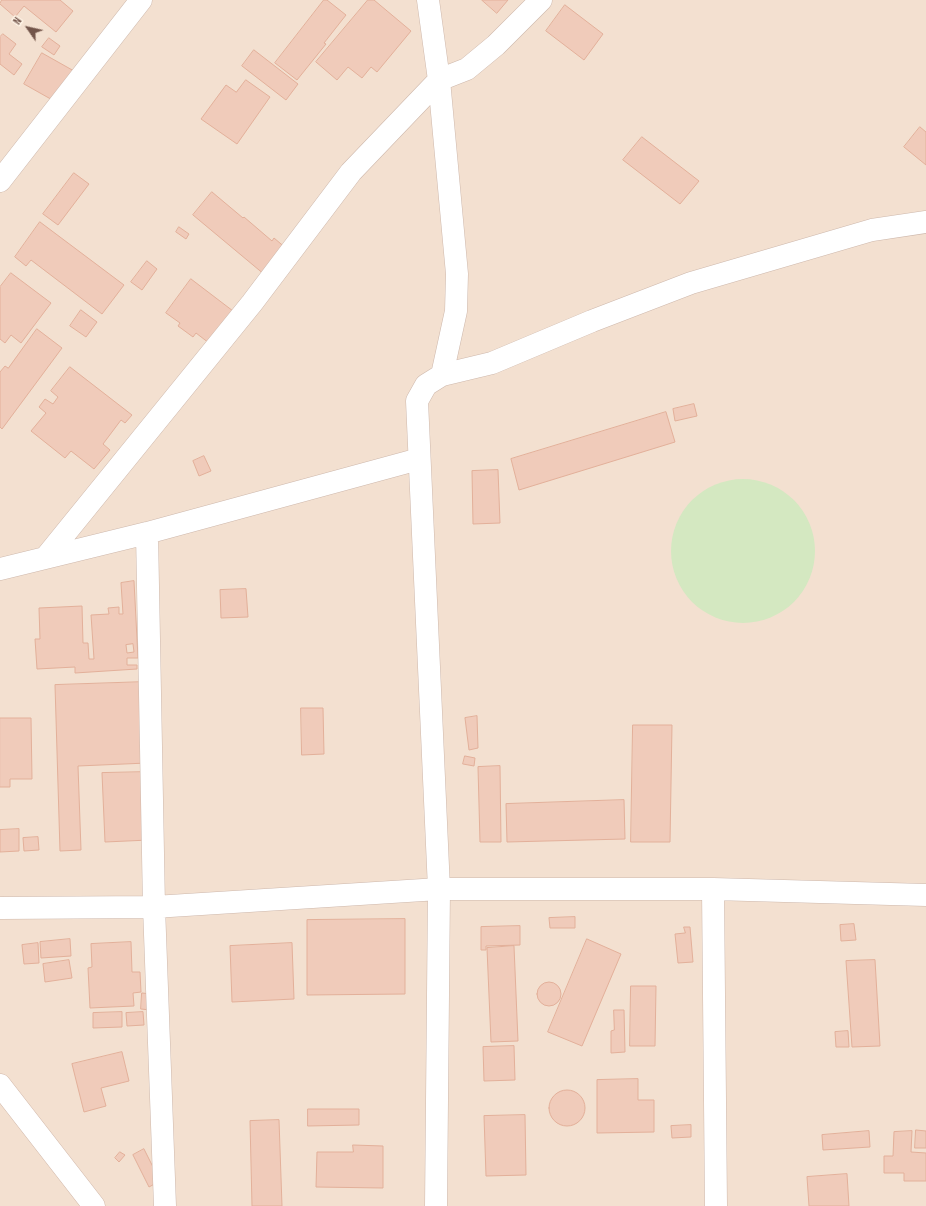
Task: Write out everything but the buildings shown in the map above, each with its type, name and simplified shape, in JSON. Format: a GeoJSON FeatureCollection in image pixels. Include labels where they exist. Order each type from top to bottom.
{"type":"FeatureCollection","features":[{"type":"Feature","properties":{"kind":"street"},"geometry":{"type":"LineString","coordinates":[[0,181],[141,0]]}},
{"type":"Feature","properties":{"kind":"street"},"geometry":{"type":"LineString","coordinates":[[428,0],[439,80],[457,274],[456,310],[442,375]]}},
{"type":"Feature","properties":{"kind":"street"},"geometry":{"type":"LineString","coordinates":[[46,558],[252,303],[351,172],[439,80],[467,69],[496,44],[541,0]]}},
{"type":"Feature","properties":{"kind":"street"},"geometry":{"type":"LineString","coordinates":[[436,1206],[439,888],[417,401],[426,385],[442,375],[492,363],[592,321],[691,283],[872,230],[926,222]]}},
{"type":"Feature","properties":{"kind":"street"},"geometry":{"type":"LineString","coordinates":[[0,569],[147,534],[419,460]]}},
{"type":"Feature","properties":{"kind":"street"},"geometry":{"type":"LineString","coordinates":[[147,534],[154,908],[165,1206]]}},
{"type":"Feature","properties":{"kind":"street"},"geometry":{"type":"LineString","coordinates":[[0,908],[154,908],[439,888],[713,889],[926,896]]}},
{"type":"Feature","properties":{"kind":"street"},"geometry":{"type":"LineString","coordinates":[[713,889],[716,1206]]}},
{"type":"Feature","properties":{"kind":"street"},"geometry":{"type":"LineString","coordinates":[[0,1085],[94,1206]]}},
{"type":"Feature","properties":{"kind":"shaded area"},"geometry":{"type":"Polygon","coordinates":[[[0,0],[926,0],[926,1206],[0,1206],[0,0]]]}},
{"type":"Feature","properties":{"kind":"green space"},"geometry":{"type":"Polygon","coordinates":[[[736,479],[750,479],[777,487],[789,495],[799,505],[810,523],[814,537],[814,565],[810,579],[799,597],[789,607],[771,618],[750,623],[736,623],[709,615],[697,607],[687,597],[676,579],[671,558],[671,544],[679,517],[687,505],[697,495],[715,484],[736,479]]]}}]}
